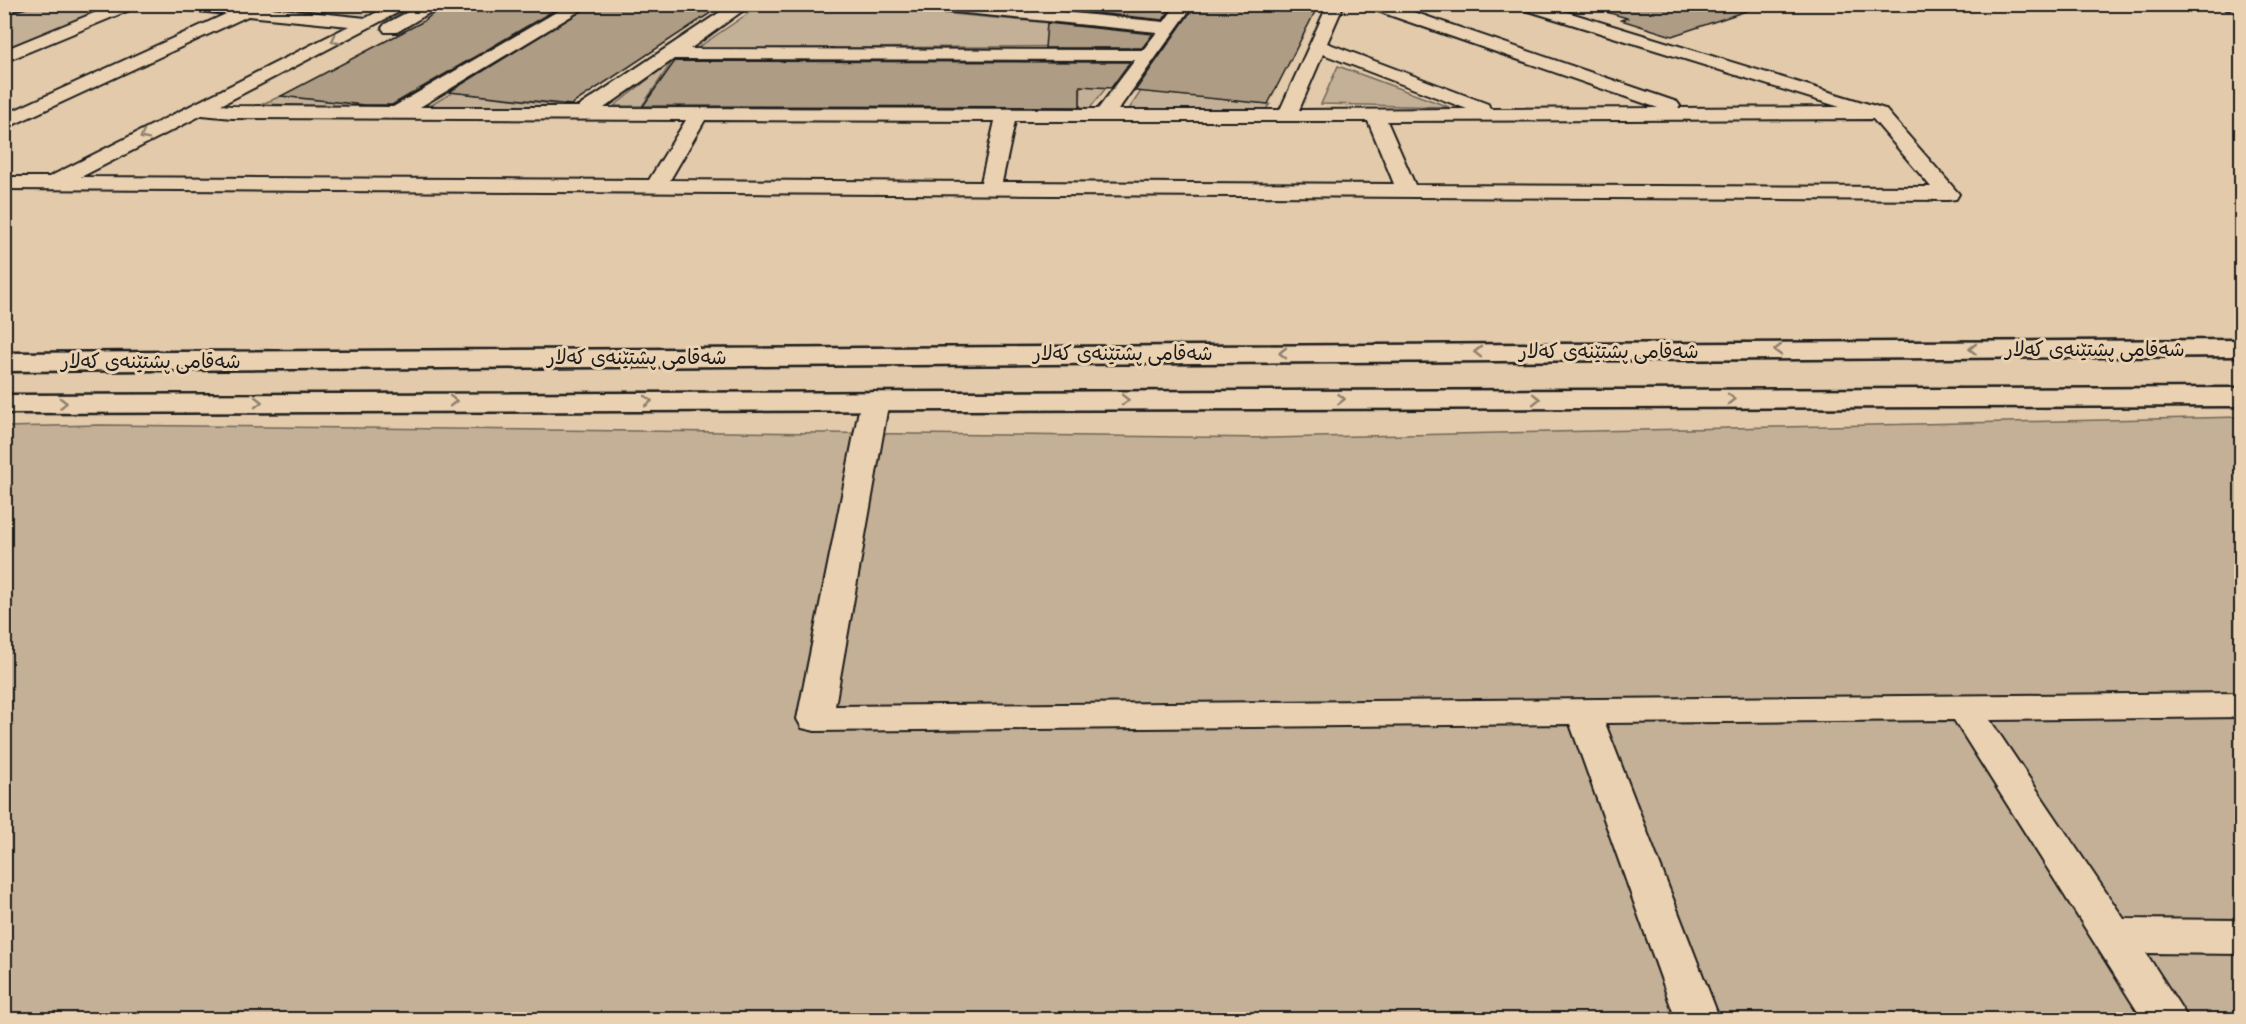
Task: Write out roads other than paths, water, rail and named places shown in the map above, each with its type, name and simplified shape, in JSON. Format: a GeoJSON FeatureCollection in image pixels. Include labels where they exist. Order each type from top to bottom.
{"type":"FeatureCollection","features":[{"type":"Feature","properties":{"kind":"highway"},"geometry":{"type":"LineString","coordinates":[[2231,4],[2241,7]]}},
{"type":"Feature","properties":{"kind":"highway","name":"شەقامی پشتێنەی کەلار"},"geometry":{"type":"LineString","coordinates":[[4,362],[2241,348]]}},
{"type":"Feature","properties":{"kind":"highway","name":"شەقامی پشتێنەی کەلار"},"geometry":{"type":"LineString","coordinates":[[4,404],[2241,397]]}},
{"type":"Feature","properties":{"kind":"street"},"geometry":{"type":"LineString","coordinates":[[4,8],[19,4]]}},
{"type":"Feature","properties":{"kind":"street"},"geometry":{"type":"LineString","coordinates":[[4,57],[131,4]]}},
{"type":"Feature","properties":{"kind":"street"},"geometry":{"type":"LineString","coordinates":[[179,4],[369,23]]}},
{"type":"Feature","properties":{"kind":"street"},"geometry":{"type":"LineString","coordinates":[[51,183],[406,4]]}},
{"type":"Feature","properties":{"kind":"street"},"geometry":{"type":"LineString","coordinates":[[96,184],[436,4]]}},
{"type":"Feature","properties":{"kind":"street"},"geometry":{"type":"LineString","coordinates":[[396,113],[583,4]]}},
{"type":"Feature","properties":{"kind":"street"},"geometry":{"type":"LineString","coordinates":[[583,113],[744,4]]}},
{"type":"Feature","properties":{"kind":"street"},"geometry":{"type":"LineString","coordinates":[[926,4],[1168,28]]}},
{"type":"Feature","properties":{"kind":"street"},"geometry":{"type":"LineString","coordinates":[[1104,115],[1186,4]]}},
{"type":"Feature","properties":{"kind":"street"},"geometry":{"type":"LineString","coordinates":[[1287,116],[1336,4]]}},
{"type":"Feature","properties":{"kind":"street"},"geometry":{"type":"LineString","coordinates":[[1372,4],[1693,114]]}},
{"type":"Feature","properties":{"kind":"street"},"geometry":{"type":"LineString","coordinates":[[4,183],[1948,194],[1878,113],[1522,4]]}},
{"type":"Feature","properties":{"kind":"street"},"geometry":{"type":"LineString","coordinates":[[4,123],[245,11]]}},
{"type":"Feature","properties":{"kind":"street"},"geometry":{"type":"LineString","coordinates":[[1318,46],[1498,115]]}},
{"type":"Feature","properties":{"kind":"street"},"geometry":{"type":"LineString","coordinates":[[671,54],[1149,55]]}},
{"type":"Feature","properties":{"kind":"street"},"geometry":{"type":"LineString","coordinates":[[196,109],[232,112],[1287,116],[1878,113]]}},
{"type":"Feature","properties":{"kind":"street"},"geometry":{"type":"LineString","coordinates":[[656,187],[699,114]]}},
{"type":"Feature","properties":{"kind":"street"},"geometry":{"type":"LineString","coordinates":[[990,189],[1006,115]]}},
{"type":"Feature","properties":{"kind":"street"},"geometry":{"type":"LineString","coordinates":[[1375,116],[1407,191]]}},
{"type":"Feature","properties":{"kind":"street"},"geometry":{"type":"LineString","coordinates":[[875,400],[815,718],[2241,705]]}},
{"type":"Feature","properties":{"kind":"street"},"geometry":{"type":"LineString","coordinates":[[1964,708],[2167,1020]]}},
{"type":"Feature","properties":{"kind":"street"},"geometry":{"type":"LineString","coordinates":[[1583,712],[1698,1020]]}},
{"type":"Feature","properties":{"kind":"street"},"geometry":{"type":"LineString","coordinates":[[2114,936],[2241,937]]}}]}
